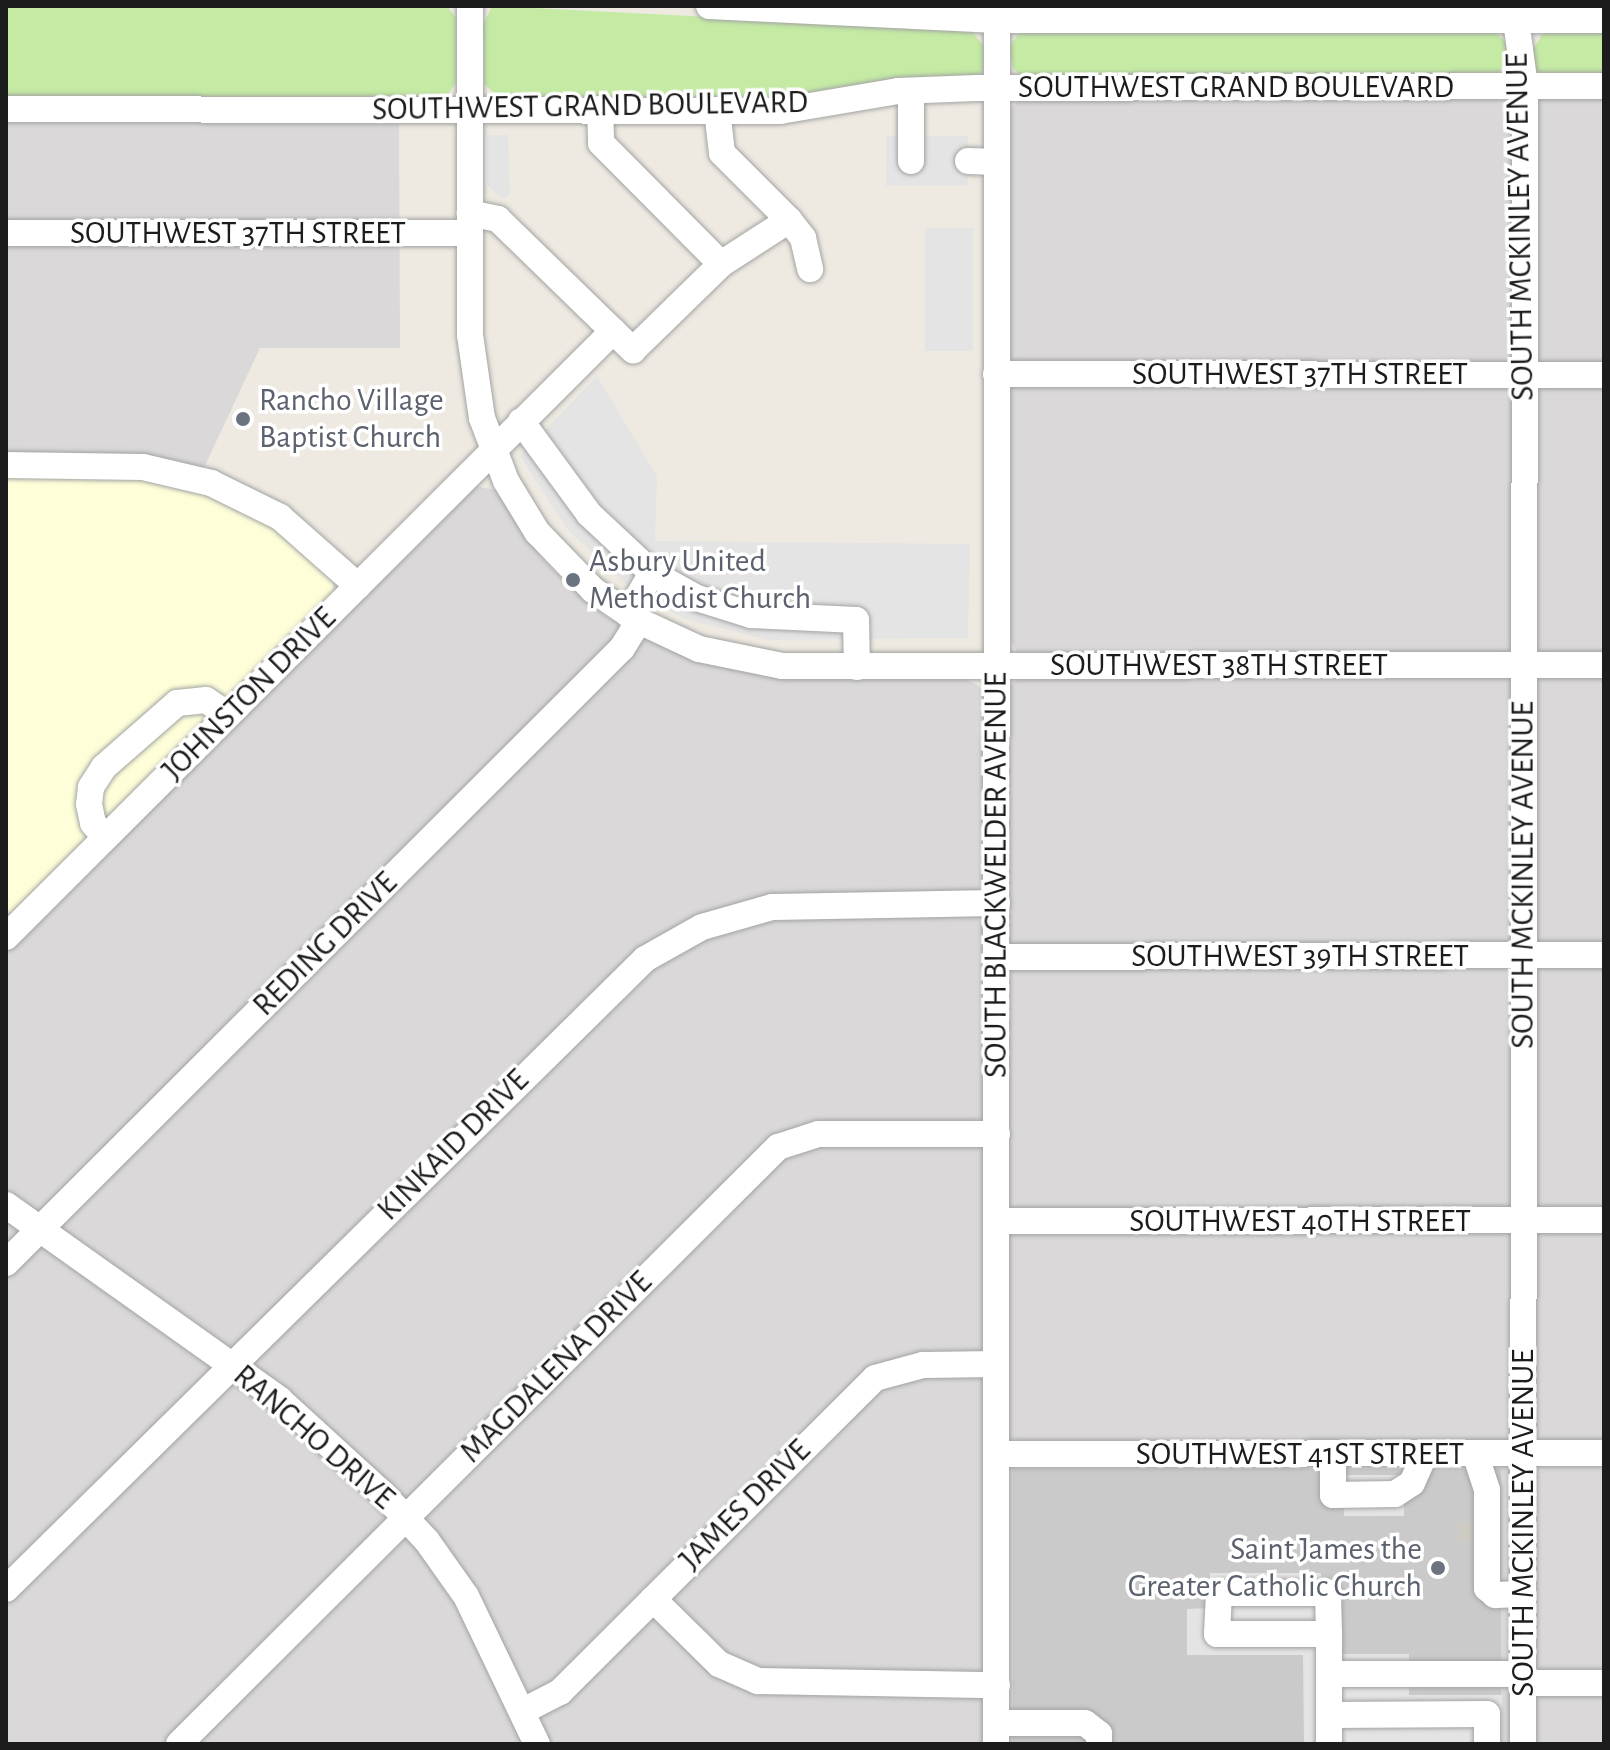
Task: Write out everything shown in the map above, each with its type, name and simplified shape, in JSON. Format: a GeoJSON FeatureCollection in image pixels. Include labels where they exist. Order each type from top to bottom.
{"type":"FeatureCollection","features":[{"type":"Feature","properties":{"kind":"street","name":"SOUTHWEST 38TH STREET"},"geometry":{"type":"LineString","coordinates":[[470,6],[472,366],[493,451],[522,510],[556,555],[633,618],[699,649],[741,660],[857,667],[1604,665]]}},
{"type":"Feature","properties":{"kind":"street","name":"SOUTHWEST GRAND BOULEVARD"},"geometry":{"type":"LineString","coordinates":[[709,6],[997,13],[1515,13],[1604,20]]}},
{"type":"Feature","properties":{"kind":"street","name":"SOUTH BLACKWELDER AVENUE"},"geometry":{"type":"LineString","coordinates":[[996,1734],[996,374],[985,328],[985,246],[997,162],[997,13]]}},
{"type":"Feature","properties":{"kind":"street","name":"SOUTH MCKINLEY AVENUE"},"geometry":{"type":"LineString","coordinates":[[1515,13],[1525,86],[1523,1744]]}},
{"type":"Feature","properties":{"kind":"street","name":"SOUTHWEST GRAND BOULEVARD"},"geometry":{"type":"LineString","coordinates":[[6,109],[780,111],[911,91],[997,88],[1604,86]]}},
{"type":"Feature","properties":{"kind":"street"},"geometry":{"type":"LineString","coordinates":[[911,91],[911,161]]}},
{"type":"Feature","properties":{"kind":"street"},"geometry":{"type":"LineString","coordinates":[[600,109],[601,143],[721,264]]}},
{"type":"Feature","properties":{"kind":"street"},"geometry":{"type":"LineString","coordinates":[[717,110],[722,153],[803,238],[810,269]]}},
{"type":"Feature","properties":{"kind":"street"},"geometry":{"type":"LineString","coordinates":[[968,161],[997,162]]}},
{"type":"Feature","properties":{"kind":"street"},"geometry":{"type":"LineString","coordinates":[[470,223],[498,219],[633,350],[721,264],[789,220]]}},
{"type":"Feature","properties":{"kind":"street","name":"SOUTHWEST 37TH STREET"},"geometry":{"type":"LineString","coordinates":[[6,233],[470,223]]}},
{"type":"Feature","properties":{"kind":"street","name":"JOHNSTON DRIVE"},"geometry":{"type":"LineString","coordinates":[[7,934],[613,331]]}},
{"type":"Feature","properties":{"kind":"street","name":"SOUTHWEST 37TH STREET"},"geometry":{"type":"LineString","coordinates":[[996,374],[1604,375]]}},
{"type":"Feature","properties":{"kind":"street"},"geometry":{"type":"LineString","coordinates":[[521,421],[589,514],[652,573],[697,598],[751,615],[856,620],[857,667]]}},
{"type":"Feature","properties":{"kind":"street"},"geometry":{"type":"LineString","coordinates":[[6,465],[143,467],[211,483],[280,517],[358,586]]}},
{"type":"Feature","properties":{"kind":"street","name":"REDING DRIVE"},"geometry":{"type":"LineString","coordinates":[[6,1263],[622,648],[652,573]]}},
{"type":"Feature","properties":{"kind":"street"},"geometry":{"type":"LineString","coordinates":[[105,837],[93,823],[89,804],[91,787],[104,767],[177,703],[206,700],[228,715]]}},
{"type":"Feature","properties":{"kind":"street","name":"KINKAID DRIVE"},"geometry":{"type":"LineString","coordinates":[[6,1589],[608,990],[658,950],[702,927],[772,907],[997,903]]}},
{"type":"Feature","properties":{"kind":"street","name":"SOUTHWEST 39TH STREET"},"geometry":{"type":"LineString","coordinates":[[997,957],[1604,955]]}},
{"type":"Feature","properties":{"kind":"street","name":"MAGDALENA DRIVE"},"geometry":{"type":"LineString","coordinates":[[179,1744],[778,1147],[818,1134],[997,1134]]}},
{"type":"Feature","properties":{"kind":"street","name":"RANCHO DRIVE"},"geometry":{"type":"LineString","coordinates":[[6,1205],[233,1365],[320,1434],[406,1518],[466,1596],[537,1744]]}},
{"type":"Feature","properties":{"kind":"street","name":"SOUTHWEST 40TH STREET"},"geometry":{"type":"LineString","coordinates":[[997,1221],[1604,1220]]}},
{"type":"Feature","properties":{"kind":"street","name":"JAMES DRIVE"},"geometry":{"type":"LineString","coordinates":[[523,1711],[560,1692],[875,1378],[923,1365],[996,1364]]}},
{"type":"Feature","properties":{"kind":"street","name":"SOUTHWEST 41ST STREET"},"geometry":{"type":"LineString","coordinates":[[996,1454],[1425,1454],[1478,1462],[1522,1453],[1604,1453]]}},
{"type":"Feature","properties":{"kind":"street"},"geometry":{"type":"LineString","coordinates":[[1333,1455],[1333,1495],[1401,1493],[1425,1454]]}},
{"type":"Feature","properties":{"kind":"street"},"geometry":{"type":"LineString","coordinates":[[1478,1462],[1472,1493],[1472,1532],[1487,1568]]}},
{"type":"Feature","properties":{"kind":"street"},"geometry":{"type":"LineString","coordinates":[[1478,1462],[1487,1490],[1490,1593],[1523,1594]]}},
{"type":"Feature","properties":{"kind":"street"},"geometry":{"type":"LineString","coordinates":[[653,1599],[719,1664],[749,1679],[997,1685]]}},
{"type":"Feature","properties":{"kind":"street"},"geometry":{"type":"LineString","coordinates":[[1329,1634],[1329,1744]]}},
{"type":"Feature","properties":{"kind":"street"},"geometry":{"type":"LineString","coordinates":[[1329,1674],[1604,1683]]}},
{"type":"Feature","properties":{"kind":"street"},"geometry":{"type":"LineString","coordinates":[[1329,1715],[1487,1714],[1487,1744]]}},
{"type":"Feature","properties":{"kind":"street"},"geometry":{"type":"LineString","coordinates":[[996,1734],[1085,1723],[1099,1734],[1099,1744]]}},
{"type":"Feature","properties":{"kind":"shaded area"},"geometry":{"type":"Polygon","coordinates":[[[1604,95],[1604,1744],[6,1744],[6,946],[475,486],[495,490],[541,558],[608,618],[690,659],[785,679],[967,679],[980,687],[1010,687],[1018,678],[1017,652],[1007,634],[1008,112],[1023,96],[1604,95]]]}},
{"type":"Feature","properties":{"kind":"shaded area"},"geometry":{"type":"Polygon","coordinates":[[[6,118],[399,118],[400,348],[260,348],[203,470],[6,454],[6,118]]]}},
{"type":"Feature","properties":{"kind":"shaded area"},"geometry":{"type":"Polygon","coordinates":[[[487,135],[508,135],[510,194],[503,199],[487,185],[487,135]]]}},
{"type":"Feature","properties":{"kind":"shaded area"},"geometry":{"type":"Polygon","coordinates":[[[886,136],[968,136],[968,186],[886,186],[886,136]]]}},
{"type":"Feature","properties":{"kind":"shaded area"},"geometry":{"type":"Polygon","coordinates":[[[925,228],[973,228],[973,351],[925,351],[925,228]]]}},
{"type":"Feature","properties":{"kind":"shaded area"},"geometry":{"type":"Polygon","coordinates":[[[597,376],[657,476],[655,541],[970,544],[968,638],[768,640],[685,619],[634,591],[568,530],[520,456],[597,376]]]}},
{"type":"Feature","properties":{"kind":"shaded area"},"geometry":{"type":"Polygon","coordinates":[[[6,475],[137,477],[214,496],[268,523],[330,575],[333,585],[333,594],[15,912],[6,911],[6,475]]]}},
{"type":"Feature","properties":{"kind":"shaded area"},"geometry":{"type":"Polygon","coordinates":[[[1013,1469],[1501,1469],[1501,1744],[1013,1744],[1013,1469]]]}},
{"type":"Feature","properties":{"kind":"shaded area"},"geometry":{"type":"Polygon","coordinates":[[[1344,1475],[1404,1475],[1404,1516],[1344,1516],[1344,1475]]]}},
{"type":"Feature","properties":{"kind":"shaded area"},"geometry":{"type":"Polygon","coordinates":[[[1210,1573],[1321,1573],[1321,1654],[1409,1654],[1409,1695],[1502,1695],[1502,1744],[1304,1744],[1303,1655],[1187,1655],[1187,1609],[1210,1608],[1210,1573]]]}},
{"type":"Feature","properties":{"kind":"green space"},"geometry":{"type":"Polygon","coordinates":[[[6,6],[447,6],[459,22],[458,80],[445,98],[6,101],[6,6]]]}},
{"type":"Feature","properties":{"kind":"green space"},"geometry":{"type":"Polygon","coordinates":[[[492,6],[971,30],[986,49],[987,59],[983,72],[970,81],[773,102],[502,100],[484,84],[483,25],[492,6]]]}},
{"type":"Feature","properties":{"kind":"green space"},"geometry":{"type":"Polygon","coordinates":[[[1604,29],[1604,79],[1547,77],[1535,70],[1530,54],[1545,30],[1604,29]]]}},
{"type":"Feature","properties":{"kind":"green space"},"geometry":{"type":"Polygon","coordinates":[[[1028,30],[1493,30],[1508,44],[1507,58],[1498,75],[1021,76],[1013,68],[1009,48],[1018,34],[1028,30]]]}},
{"type":"Feature","properties":{"kind":"tunnel"},"geometry":{"type":"LineString","coordinates":[[1472,1523],[1472,1541]]}},
{"type":"Feature","properties":{"kind":"place","name":"Rancho Village Baptist Church"},"geometry":{"type":"Point","coordinates":[243,419]}},
{"type":"Feature","properties":{"kind":"place","name":"Asbury United Methodist Church"},"geometry":{"type":"Point","coordinates":[573,580]}},
{"type":"Feature","properties":{"kind":"place","name":"Saint James the Greater Catholic Church"},"geometry":{"type":"Point","coordinates":[1438,1568]}}]}
